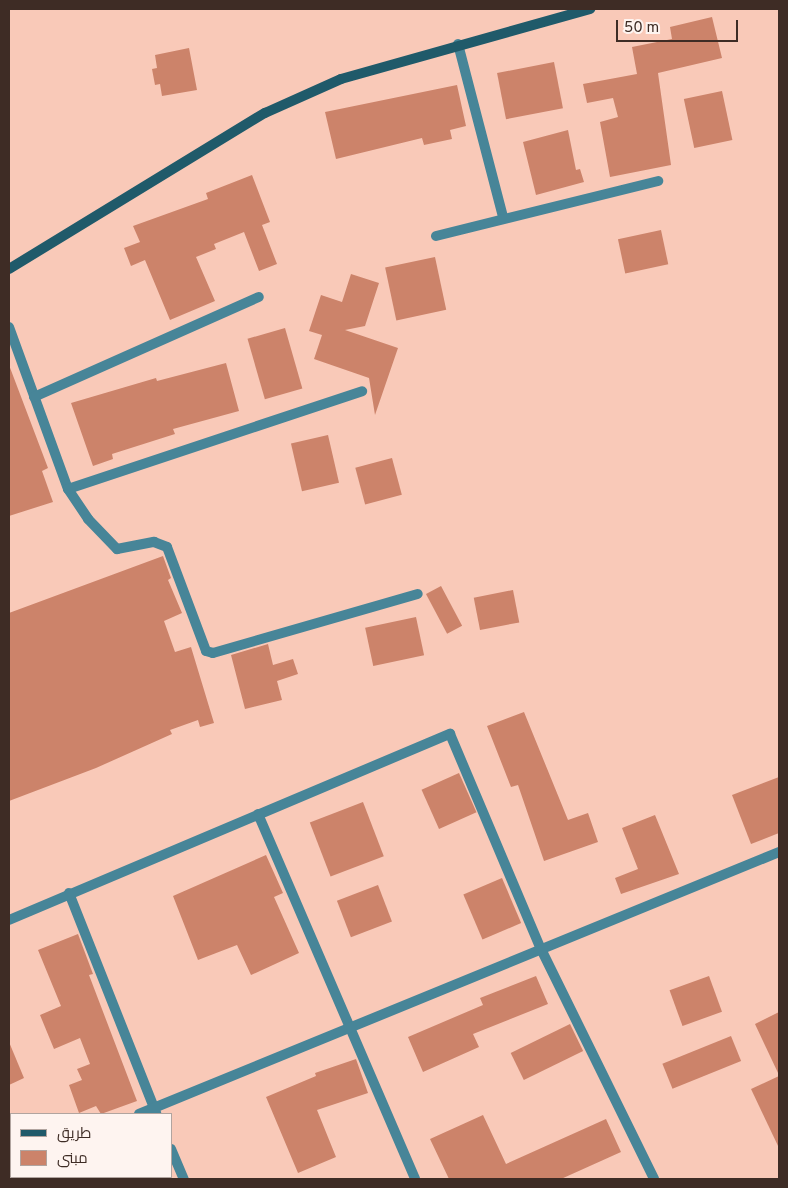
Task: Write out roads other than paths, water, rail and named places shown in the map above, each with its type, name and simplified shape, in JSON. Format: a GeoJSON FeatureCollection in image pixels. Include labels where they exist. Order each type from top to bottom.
{"type":"FeatureCollection","features":[{"type":"Feature","properties":{"kind":"main road"},"geometry":{"type":"LineString","coordinates":[[9,269],[265,113],[341,79],[458,44],[590,9]]}},
{"type":"Feature","properties":{"kind":"street"},"geometry":{"type":"LineString","coordinates":[[458,44],[503,218]]}},
{"type":"Feature","properties":{"kind":"street"},"geometry":{"type":"LineString","coordinates":[[436,236],[658,181]]}},
{"type":"Feature","properties":{"kind":"street"},"geometry":{"type":"LineString","coordinates":[[34,397],[259,297]]}},
{"type":"Feature","properties":{"kind":"street"},"geometry":{"type":"LineString","coordinates":[[9,327],[68,489],[88,519],[117,549],[154,542],[166,548],[206,651],[213,652],[418,594]]}},
{"type":"Feature","properties":{"kind":"street"},"geometry":{"type":"LineString","coordinates":[[68,489],[362,391]]}},
{"type":"Feature","properties":{"kind":"street"},"geometry":{"type":"LineString","coordinates":[[9,920],[69,893],[450,734],[541,949],[654,1179]]}},
{"type":"Feature","properties":{"kind":"street"},"geometry":{"type":"LineString","coordinates":[[258,814],[415,1179]]}},
{"type":"Feature","properties":{"kind":"street"},"geometry":{"type":"LineString","coordinates":[[69,893],[155,1111],[541,949],[779,852]]}},
{"type":"Feature","properties":{"kind":"street"},"geometry":{"type":"LineString","coordinates":[[172,1151],[184,1179]]}}]}
